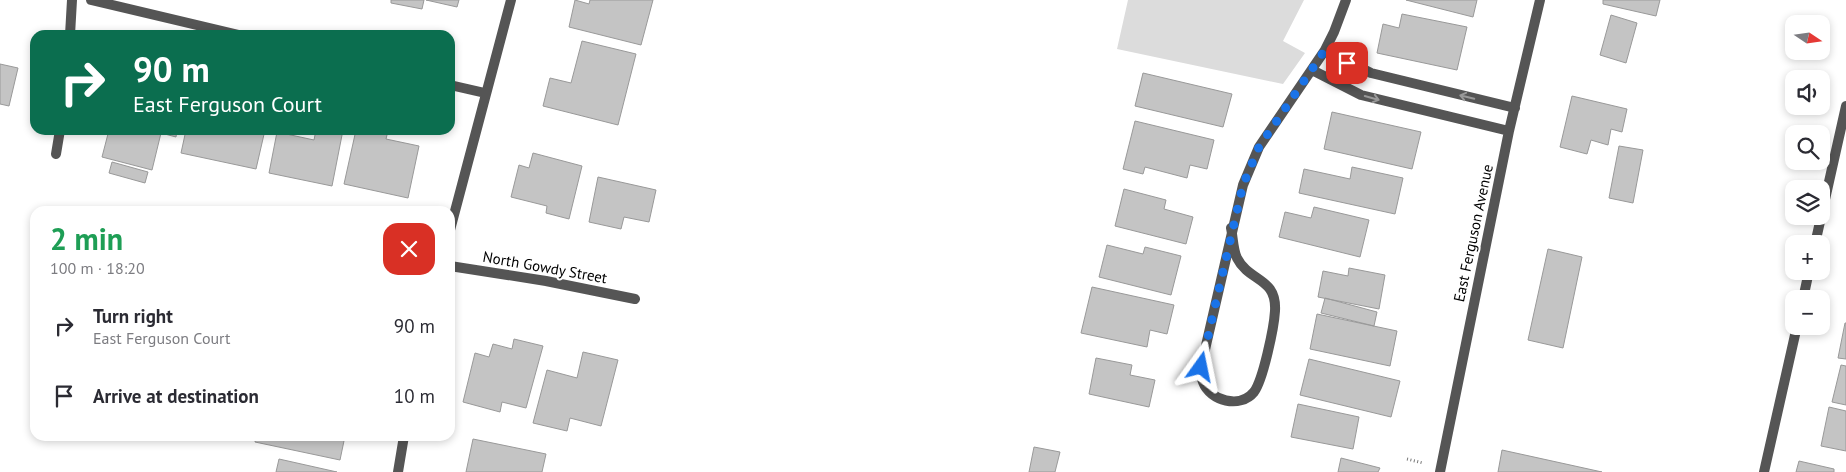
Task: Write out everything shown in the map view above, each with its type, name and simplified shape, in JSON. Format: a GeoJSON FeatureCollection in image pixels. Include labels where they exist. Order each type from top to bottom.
{"type":"FeatureCollection","features":[{"type":"Feature","properties":{"kind":"street"},"geometry":{"type":"LineString","coordinates":[[70,30],[72,0]]}},
{"type":"Feature","properties":{"kind":"street"},"geometry":{"type":"LineString","coordinates":[[91,0],[218,30]]}},
{"type":"Feature","properties":{"kind":"street"},"geometry":{"type":"LineString","coordinates":[[455,210],[511,0]]}},
{"type":"Feature","properties":{"kind":"street"},"geometry":{"type":"LineString","coordinates":[[1231,228],[1237,258],[1248,271],[1264,281],[1274,292],[1275,311],[1260,382],[1252,394],[1238,401],[1223,400],[1210,394],[1202,382],[1201,367],[1231,228],[1243,185],[1259,147],[1325,50],[1346,0]]}},
{"type":"Feature","properties":{"kind":"street","name":"East Ferguson Avenue"},"geometry":{"type":"LineString","coordinates":[[1440,472],[1509,132],[1540,0]]}},
{"type":"Feature","properties":{"kind":"street"},"geometry":{"type":"LineString","coordinates":[[1325,50],[1371,73],[1515,108]]}},
{"type":"Feature","properties":{"kind":"street"},"geometry":{"type":"LineString","coordinates":[[1312,70],[1361,95],[1509,132]]}},
{"type":"Feature","properties":{"kind":"street"},"geometry":{"type":"LineString","coordinates":[[455,86],[485,93]]}},
{"type":"Feature","properties":{"kind":"street"},"geometry":{"type":"LineString","coordinates":[[1817,235],[1846,106]]}},
{"type":"Feature","properties":{"kind":"street"},"geometry":{"type":"LineString","coordinates":[[56,154],[59,135]]}},
{"type":"Feature","properties":{"kind":"street","name":"North Gowdy Street"},"geometry":{"type":"LineString","coordinates":[[455,267],[546,281],[635,298]]}},
{"type":"Feature","properties":{"kind":"street"},"geometry":{"type":"LineString","coordinates":[[1764,472],[1795,335]]}},
{"type":"Feature","properties":{"kind":"street"},"geometry":{"type":"LineString","coordinates":[[398,472],[403,441]]}},
{"type":"Feature","properties":{"kind":"shaded area"},"geometry":{"type":"Polygon","coordinates":[[[1128,0],[1304,0],[1283,41],[1305,53],[1283,84],[1117,49],[1128,0]]]}},
{"type":"Feature","properties":{"kind":"building"},"geometry":{"type":"Polygon","coordinates":[[[391,0],[424,0],[422,9],[391,3],[391,0]]]}},
{"type":"Feature","properties":{"kind":"building"},"geometry":{"type":"Polygon","coordinates":[[[426,0],[459,0],[457,7],[426,0]]]}},
{"type":"Feature","properties":{"kind":"building"},"geometry":{"type":"Polygon","coordinates":[[[575,0],[589,4],[590,0],[653,0],[641,45],[569,27],[575,0]]]}},
{"type":"Feature","properties":{"kind":"building"},"geometry":{"type":"Polygon","coordinates":[[[1406,0],[1477,0],[1473,17],[1406,0]]]}},
{"type":"Feature","properties":{"kind":"building"},"geometry":{"type":"Polygon","coordinates":[[[1603,0],[1660,0],[1656,16],[1603,4],[1603,0]]]}},
{"type":"Feature","properties":{"kind":"building"},"geometry":{"type":"Polygon","coordinates":[[[1402,14],[1467,27],[1457,70],[1377,53],[1383,24],[1399,28],[1402,14]]]}},
{"type":"Feature","properties":{"kind":"building"},"geometry":{"type":"Polygon","coordinates":[[[1611,15],[1637,23],[1626,63],[1600,55],[1611,15]]]}},
{"type":"Feature","properties":{"kind":"building"},"geometry":{"type":"Polygon","coordinates":[[[582,41],[636,54],[618,125],[543,106],[550,78],[571,83],[582,41]]]}},
{"type":"Feature","properties":{"kind":"building"},"geometry":{"type":"Polygon","coordinates":[[[0,64],[18,68],[9,106],[0,104],[0,64]]]}},
{"type":"Feature","properties":{"kind":"building"},"geometry":{"type":"Polygon","coordinates":[[[1143,73],[1232,94],[1223,127],[1135,106],[1143,73]]]}},
{"type":"Feature","properties":{"kind":"building"},"geometry":{"type":"Polygon","coordinates":[[[1572,96],[1627,109],[1622,132],[1611,129],[1608,145],[1591,140],[1587,154],[1560,147],[1572,96]]]}},
{"type":"Feature","properties":{"kind":"building"},"geometry":{"type":"Polygon","coordinates":[[[1332,112],[1421,132],[1412,169],[1324,149],[1332,112]]]}},
{"type":"Feature","properties":{"kind":"building"},"geometry":{"type":"Polygon","coordinates":[[[1135,121],[1214,140],[1207,169],[1190,165],[1187,178],[1145,167],[1143,174],[1123,169],[1135,121]]]}},
{"type":"Feature","properties":{"kind":"building"},"geometry":{"type":"Polygon","coordinates":[[[108,135],[161,135],[152,170],[102,157],[108,135]]]}},
{"type":"Feature","properties":{"kind":"building"},"geometry":{"type":"Polygon","coordinates":[[[185,135],[264,135],[256,169],[181,153],[185,135]]]}},
{"type":"Feature","properties":{"kind":"building"},"geometry":{"type":"Polygon","coordinates":[[[276,135],[291,135],[314,140],[315,135],[342,135],[332,186],[269,173],[276,135]]]}},
{"type":"Feature","properties":{"kind":"building"},"geometry":{"type":"Polygon","coordinates":[[[355,135],[387,135],[386,139],[419,146],[408,198],[344,184],[355,135]]]}},
{"type":"Feature","properties":{"kind":"building"},"geometry":{"type":"Polygon","coordinates":[[[1619,146],[1643,150],[1633,203],[1609,198],[1619,146]]]}},
{"type":"Feature","properties":{"kind":"building"},"geometry":{"type":"Polygon","coordinates":[[[533,153],[582,166],[569,219],[546,213],[547,206],[511,197],[519,165],[529,168],[533,153]]]}},
{"type":"Feature","properties":{"kind":"building"},"geometry":{"type":"Polygon","coordinates":[[[112,162],[148,172],[145,183],[109,173],[112,162]]]}},
{"type":"Feature","properties":{"kind":"building"},"geometry":{"type":"Polygon","coordinates":[[[1352,167],[1403,178],[1395,214],[1299,193],[1304,169],[1350,179],[1352,167]]]}},
{"type":"Feature","properties":{"kind":"building"},"geometry":{"type":"Polygon","coordinates":[[[598,177],[656,190],[649,222],[624,217],[621,229],[589,222],[598,177]]]}},
{"type":"Feature","properties":{"kind":"building"},"geometry":{"type":"Polygon","coordinates":[[[1124,189],[1166,200],[1164,209],[1193,217],[1186,244],[1115,226],[1124,189]]]}},
{"type":"Feature","properties":{"kind":"building"},"geometry":{"type":"Polygon","coordinates":[[[1314,207],[1369,220],[1360,257],[1279,237],[1285,212],[1311,218],[1314,207]]]}},
{"type":"Feature","properties":{"kind":"building"},"geometry":{"type":"Polygon","coordinates":[[[1107,245],[1143,254],[1145,247],[1181,256],[1171,295],[1099,277],[1107,245]]]}},
{"type":"Feature","properties":{"kind":"building"},"geometry":{"type":"Polygon","coordinates":[[[1548,249],[1582,257],[1563,348],[1528,340],[1548,249]]]}},
{"type":"Feature","properties":{"kind":"building"},"geometry":{"type":"Polygon","coordinates":[[[1349,268],[1385,275],[1379,309],[1318,297],[1323,271],[1348,276],[1349,268]]]}},
{"type":"Feature","properties":{"kind":"building"},"geometry":{"type":"Polygon","coordinates":[[[1092,287],[1174,305],[1167,334],[1150,330],[1147,347],[1081,333],[1092,287]]]}},
{"type":"Feature","properties":{"kind":"building"},"geometry":{"type":"Polygon","coordinates":[[[1325,298],[1377,312],[1374,326],[1321,313],[1325,298]]]}},
{"type":"Feature","properties":{"kind":"building"},"geometry":{"type":"Polygon","coordinates":[[[1317,314],[1397,331],[1390,366],[1310,349],[1317,314]]]}},
{"type":"Feature","properties":{"kind":"building"},"geometry":{"type":"Polygon","coordinates":[[[1846,323],[1846,359],[1838,358],[1846,323]]]}},
{"type":"Feature","properties":{"kind":"building"},"geometry":{"type":"Polygon","coordinates":[[[514,339],[543,346],[526,408],[502,402],[500,412],[463,402],[475,353],[489,357],[493,344],[512,349],[514,339]]]}},
{"type":"Feature","properties":{"kind":"building"},"geometry":{"type":"Polygon","coordinates":[[[583,352],[618,360],[601,426],[570,418],[567,431],[533,423],[547,370],[577,378],[583,352]]]}},
{"type":"Feature","properties":{"kind":"building"},"geometry":{"type":"Polygon","coordinates":[[[1096,358],[1132,365],[1130,375],[1155,380],[1149,407],[1089,394],[1096,358]]]}},
{"type":"Feature","properties":{"kind":"building"},"geometry":{"type":"Polygon","coordinates":[[[1309,359],[1400,381],[1391,417],[1300,395],[1309,359]]]}},
{"type":"Feature","properties":{"kind":"building"},"geometry":{"type":"Polygon","coordinates":[[[1841,365],[1846,366],[1846,405],[1832,402],[1841,365]]]}},
{"type":"Feature","properties":{"kind":"building"},"geometry":{"type":"Polygon","coordinates":[[[1298,404],[1359,417],[1353,449],[1291,437],[1298,404]]]}},
{"type":"Feature","properties":{"kind":"building"},"geometry":{"type":"Polygon","coordinates":[[[1829,407],[1846,411],[1846,451],[1821,446],[1829,407]]]}},
{"type":"Feature","properties":{"kind":"building"},"geometry":{"type":"Polygon","coordinates":[[[473,439],[546,454],[542,472],[466,472],[473,439]]]}},
{"type":"Feature","properties":{"kind":"building"},"geometry":{"type":"Polygon","coordinates":[[[255,441],[344,441],[340,460],[255,441]]]}},
{"type":"Feature","properties":{"kind":"building"},"geometry":{"type":"Polygon","coordinates":[[[1034,447],[1060,452],[1055,472],[1029,472],[1034,447]]]}},
{"type":"Feature","properties":{"kind":"building"},"geometry":{"type":"Polygon","coordinates":[[[1502,450],[1602,472],[1498,472],[1502,450]]]}},
{"type":"Feature","properties":{"kind":"building"},"geometry":{"type":"Polygon","coordinates":[[[1341,458],[1380,468],[1378,472],[1338,472],[1341,458]]]}},
{"type":"Feature","properties":{"kind":"building"},"geometry":{"type":"Polygon","coordinates":[[[279,459],[337,472],[276,472],[279,459]]]}},
{"type":"Feature","properties":{"kind":"building"},"geometry":{"type":"Polygon","coordinates":[[[1799,461],[1834,469],[1834,472],[1796,472],[1799,461]]]}},
{"type":"Feature","properties":{"kind":"route"},"geometry":{"type":"LineString","coordinates":[[1201,367],[1231,228],[1243,185],[1259,147],[1325,50],[1347,63]]}}]}
